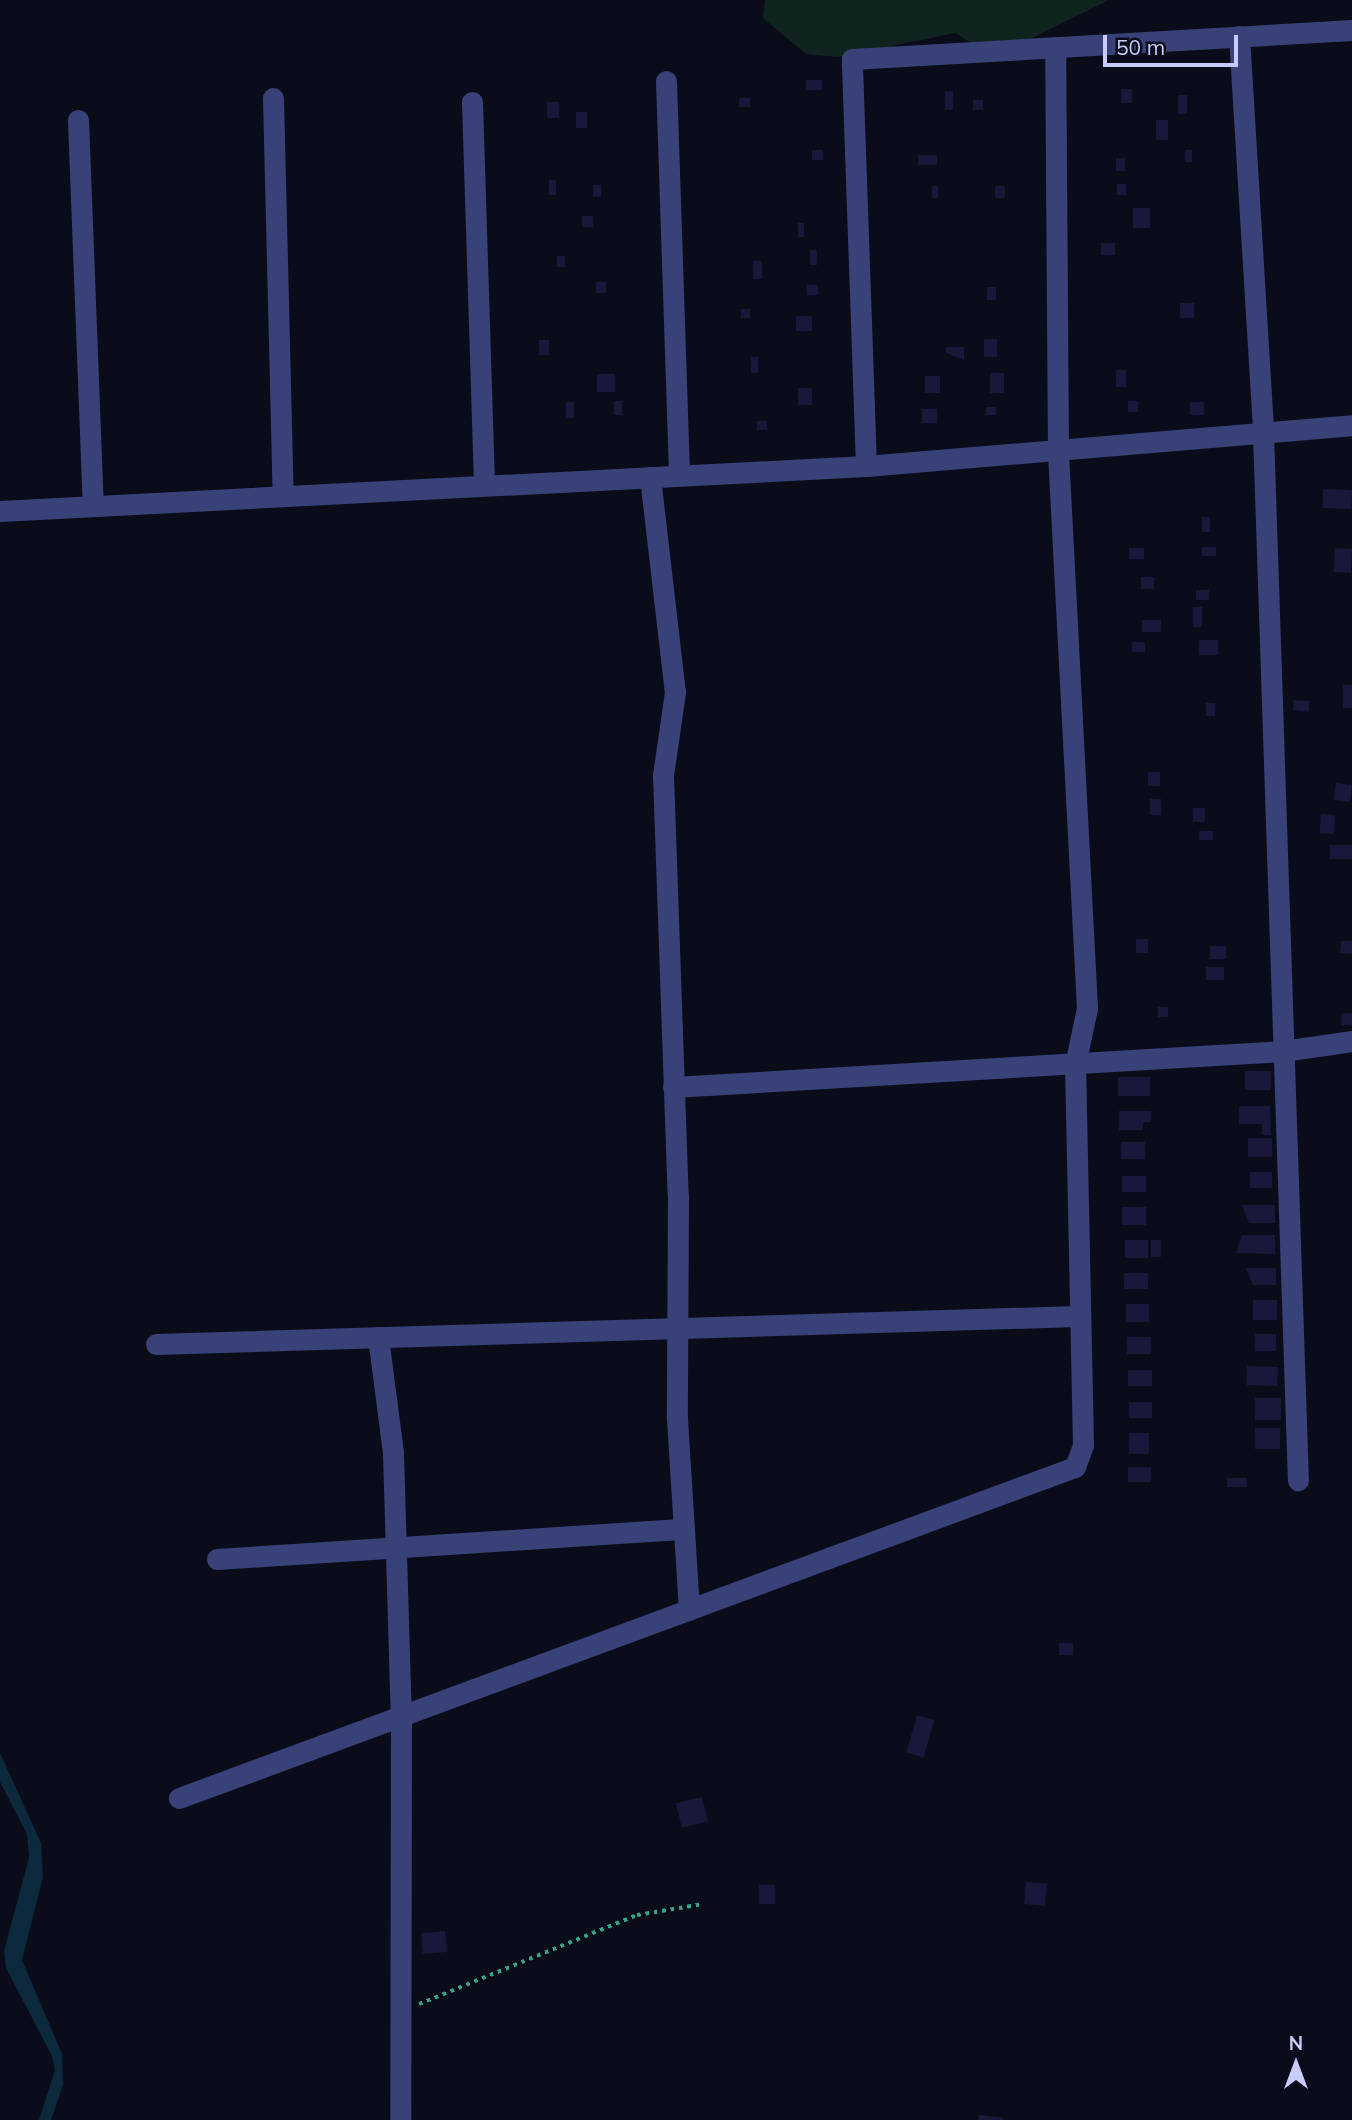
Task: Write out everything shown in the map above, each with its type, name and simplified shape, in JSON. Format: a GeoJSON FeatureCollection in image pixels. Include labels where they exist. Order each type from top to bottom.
{"type":"FeatureCollection","features":[{"type":"Feature","properties":{"kind":"street"},"geometry":{"type":"LineString","coordinates":[[866,466],[852,60],[1352,30]]}},
{"type":"Feature","properties":{"kind":"street"},"geometry":{"type":"LineString","coordinates":[[1240,36],[1263,433],[1298,1480]]}},
{"type":"Feature","properties":{"kind":"street"},"geometry":{"type":"LineString","coordinates":[[179,1798],[1075,1467],[1083,1445],[1077,1316],[1075,1065],[1087,1008],[1058,453],[1055,47]]}},
{"type":"Feature","properties":{"kind":"street"},"geometry":{"type":"LineString","coordinates":[[666,81],[679,475]]}},
{"type":"Feature","properties":{"kind":"street"},"geometry":{"type":"LineString","coordinates":[[274,98],[283,496]]}},
{"type":"Feature","properties":{"kind":"street"},"geometry":{"type":"LineString","coordinates":[[472,102],[484,485]]}},
{"type":"Feature","properties":{"kind":"street"},"geometry":{"type":"LineString","coordinates":[[78,120],[93,505]]}},
{"type":"Feature","properties":{"kind":"street"},"geometry":{"type":"LineString","coordinates":[[0,511],[866,466],[1058,453],[1352,425]]}},
{"type":"Feature","properties":{"kind":"street"},"geometry":{"type":"LineString","coordinates":[[650,477],[675,692],[663,775],[684,1529],[689,1610]]}},
{"type":"Feature","properties":{"kind":"street"},"geometry":{"type":"LineString","coordinates":[[673,1087],[1283,1051],[1352,1041]]}},
{"type":"Feature","properties":{"kind":"street"},"geometry":{"type":"LineString","coordinates":[[156,1344],[1077,1316]]}},
{"type":"Feature","properties":{"kind":"street"},"geometry":{"type":"LineString","coordinates":[[378,1338],[396,1550],[401,1715],[400,2120]]}},
{"type":"Feature","properties":{"kind":"street"},"geometry":{"type":"LineString","coordinates":[[217,1559],[396,1550],[684,1529]]}},
{"type":"Feature","properties":{"kind":"path"},"geometry":{"type":"LineString","coordinates":[[402,2006],[433,2001],[637,1915],[703,1904]]}},
{"type":"Feature","properties":{"kind":"green space"},"geometry":{"type":"Polygon","coordinates":[[[765,0],[1109,0],[994,57],[955,33],[838,57],[806,54],[763,18],[765,0]]]}},
{"type":"Feature","properties":{"kind":"water"},"geometry":{"type":"Polygon","coordinates":[[[0,1753],[41,1843],[43,1877],[22,1960],[62,2054],[63,2085],[51,2120],[39,2120],[55,2070],[52,2056],[6,1968],[4,1951],[29,1858],[27,1834],[0,1782],[0,1753]]]}},
{"type":"Feature","properties":{"kind":"building"},"geometry":{"type":"Polygon","coordinates":[[[806,80],[822,80],[822,90],[806,90],[806,80]]]}},
{"type":"Feature","properties":{"kind":"building"},"geometry":{"type":"Polygon","coordinates":[[[1121,89],[1132,89],[1132,103],[1121,103],[1121,89]]]}},
{"type":"Feature","properties":{"kind":"building"},"geometry":{"type":"Polygon","coordinates":[[[945,91],[953,91],[953,110],[945,110],[945,91]]]}},
{"type":"Feature","properties":{"kind":"building"},"geometry":{"type":"Polygon","coordinates":[[[1178,95],[1187,95],[1187,114],[1178,114],[1178,95]]]}},
{"type":"Feature","properties":{"kind":"building"},"geometry":{"type":"Polygon","coordinates":[[[739,98],[750,98],[750,107],[739,107],[739,98]]]}},
{"type":"Feature","properties":{"kind":"building"},"geometry":{"type":"Polygon","coordinates":[[[973,100],[983,100],[983,110],[973,110],[973,100]]]}},
{"type":"Feature","properties":{"kind":"building"},"geometry":{"type":"Polygon","coordinates":[[[547,102],[559,102],[559,118],[547,118],[547,102]]]}},
{"type":"Feature","properties":{"kind":"building"},"geometry":{"type":"Polygon","coordinates":[[[576,112],[587,112],[587,128],[576,128],[576,112]]]}},
{"type":"Feature","properties":{"kind":"building"},"geometry":{"type":"Polygon","coordinates":[[[1156,120],[1168,120],[1168,140],[1156,140],[1156,120]]]}},
{"type":"Feature","properties":{"kind":"building"},"geometry":{"type":"Polygon","coordinates":[[[812,150],[823,150],[823,160],[812,160],[812,150]]]}},
{"type":"Feature","properties":{"kind":"building"},"geometry":{"type":"Polygon","coordinates":[[[1185,150],[1192,150],[1192,162],[1185,162],[1185,150]]]}},
{"type":"Feature","properties":{"kind":"building"},"geometry":{"type":"Polygon","coordinates":[[[918,155],[937,155],[937,165],[918,165],[918,155]]]}},
{"type":"Feature","properties":{"kind":"building"},"geometry":{"type":"Polygon","coordinates":[[[1116,158],[1125,158],[1125,171],[1116,171],[1116,158]]]}},
{"type":"Feature","properties":{"kind":"building"},"geometry":{"type":"Polygon","coordinates":[[[549,180],[556,180],[556,195],[549,195],[549,180]]]}},
{"type":"Feature","properties":{"kind":"building"},"geometry":{"type":"Polygon","coordinates":[[[1117,184],[1126,184],[1126,195],[1117,195],[1117,184]]]}},
{"type":"Feature","properties":{"kind":"building"},"geometry":{"type":"Polygon","coordinates":[[[593,185],[601,185],[601,197],[593,197],[593,185]]]}},
{"type":"Feature","properties":{"kind":"building"},"geometry":{"type":"Polygon","coordinates":[[[932,186],[938,186],[938,198],[932,198],[932,186]]]}},
{"type":"Feature","properties":{"kind":"building"},"geometry":{"type":"Polygon","coordinates":[[[995,186],[1005,186],[1005,198],[995,198],[995,186]]]}},
{"type":"Feature","properties":{"kind":"building"},"geometry":{"type":"Polygon","coordinates":[[[1133,208],[1150,208],[1150,228],[1133,228],[1133,208]]]}},
{"type":"Feature","properties":{"kind":"building"},"geometry":{"type":"Polygon","coordinates":[[[582,216],[593,216],[593,227],[582,227],[582,216]]]}},
{"type":"Feature","properties":{"kind":"building"},"geometry":{"type":"Polygon","coordinates":[[[798,223],[804,223],[804,237],[798,237],[798,223]]]}},
{"type":"Feature","properties":{"kind":"building"},"geometry":{"type":"Polygon","coordinates":[[[1101,243],[1115,243],[1115,255],[1101,255],[1101,243]]]}},
{"type":"Feature","properties":{"kind":"building"},"geometry":{"type":"Polygon","coordinates":[[[810,250],[817,250],[817,265],[810,265],[810,250]]]}},
{"type":"Feature","properties":{"kind":"building"},"geometry":{"type":"Polygon","coordinates":[[[557,256],[565,256],[565,267],[557,267],[557,256]]]}},
{"type":"Feature","properties":{"kind":"building"},"geometry":{"type":"Polygon","coordinates":[[[753,261],[762,261],[762,279],[753,279],[753,261]]]}},
{"type":"Feature","properties":{"kind":"building"},"geometry":{"type":"Polygon","coordinates":[[[596,282],[606,282],[606,293],[596,293],[596,282]]]}},
{"type":"Feature","properties":{"kind":"building"},"geometry":{"type":"Polygon","coordinates":[[[807,285],[818,285],[818,295],[807,295],[807,285]]]}},
{"type":"Feature","properties":{"kind":"building"},"geometry":{"type":"Polygon","coordinates":[[[987,287],[996,287],[996,300],[987,300],[987,287]]]}},
{"type":"Feature","properties":{"kind":"building"},"geometry":{"type":"Polygon","coordinates":[[[1180,303],[1194,303],[1194,318],[1180,318],[1180,303]]]}},
{"type":"Feature","properties":{"kind":"building"},"geometry":{"type":"Polygon","coordinates":[[[741,309],[750,309],[750,318],[741,318],[741,309]]]}},
{"type":"Feature","properties":{"kind":"building"},"geometry":{"type":"Polygon","coordinates":[[[796,316],[812,316],[812,331],[796,331],[796,316]]]}},
{"type":"Feature","properties":{"kind":"building"},"geometry":{"type":"Polygon","coordinates":[[[984,339],[997,339],[997,357],[984,357],[984,339]]]}},
{"type":"Feature","properties":{"kind":"building"},"geometry":{"type":"Polygon","coordinates":[[[539,340],[549,340],[549,355],[539,355],[539,340]]]}},
{"type":"Feature","properties":{"kind":"building"},"geometry":{"type":"Polygon","coordinates":[[[946,347],[964,347],[964,360],[946,353],[946,347]]]}},
{"type":"Feature","properties":{"kind":"building"},"geometry":{"type":"Polygon","coordinates":[[[751,357],[758,357],[758,373],[751,373],[751,357]]]}},
{"type":"Feature","properties":{"kind":"building"},"geometry":{"type":"Polygon","coordinates":[[[1116,370],[1126,370],[1126,387],[1116,387],[1116,370]]]}},
{"type":"Feature","properties":{"kind":"building"},"geometry":{"type":"Polygon","coordinates":[[[990,373],[1004,373],[1004,393],[990,393],[990,373]]]}},
{"type":"Feature","properties":{"kind":"building"},"geometry":{"type":"Polygon","coordinates":[[[597,374],[615,374],[615,392],[597,392],[597,374]]]}},
{"type":"Feature","properties":{"kind":"building"},"geometry":{"type":"Polygon","coordinates":[[[925,376],[940,376],[940,393],[925,393],[925,376]]]}},
{"type":"Feature","properties":{"kind":"building"},"geometry":{"type":"Polygon","coordinates":[[[798,388],[812,388],[812,405],[798,405],[798,388]]]}},
{"type":"Feature","properties":{"kind":"building"},"geometry":{"type":"Polygon","coordinates":[[[614,401],[622,401],[622,415],[614,415],[614,401]]]}},
{"type":"Feature","properties":{"kind":"building"},"geometry":{"type":"Polygon","coordinates":[[[1128,401],[1138,401],[1138,412],[1128,412],[1128,401]]]}},
{"type":"Feature","properties":{"kind":"building"},"geometry":{"type":"Polygon","coordinates":[[[566,402],[574,402],[574,418],[566,418],[566,402]]]}},
{"type":"Feature","properties":{"kind":"building"},"geometry":{"type":"Polygon","coordinates":[[[1190,402],[1204,402],[1204,415],[1190,415],[1190,402]]]}},
{"type":"Feature","properties":{"kind":"building"},"geometry":{"type":"Polygon","coordinates":[[[986,407],[996,407],[996,415],[986,415],[986,407]]]}},
{"type":"Feature","properties":{"kind":"building"},"geometry":{"type":"Polygon","coordinates":[[[922,409],[937,409],[937,423],[922,423],[922,409]]]}},
{"type":"Feature","properties":{"kind":"building"},"geometry":{"type":"Polygon","coordinates":[[[757,421],[767,421],[767,430],[757,430],[757,421]]]}},
{"type":"Feature","properties":{"kind":"building"},"geometry":{"type":"Polygon","coordinates":[[[1323,489],[1352,490],[1351,509],[1322,508],[1323,489]]]}},
{"type":"Feature","properties":{"kind":"building"},"geometry":{"type":"Polygon","coordinates":[[[1202,517],[1210,517],[1210,532],[1202,532],[1202,517]]]}},
{"type":"Feature","properties":{"kind":"building"},"geometry":{"type":"Polygon","coordinates":[[[1202,547],[1216,547],[1216,556],[1202,556],[1202,547]]]}},
{"type":"Feature","properties":{"kind":"building"},"geometry":{"type":"Polygon","coordinates":[[[1129,548],[1144,548],[1144,559],[1129,559],[1129,548]]]}},
{"type":"Feature","properties":{"kind":"building"},"geometry":{"type":"Polygon","coordinates":[[[1335,548],[1352,549],[1351,573],[1334,572],[1335,548]]]}},
{"type":"Feature","properties":{"kind":"building"},"geometry":{"type":"Polygon","coordinates":[[[1141,577],[1154,577],[1154,589],[1141,589],[1141,577]]]}},
{"type":"Feature","properties":{"kind":"building"},"geometry":{"type":"Polygon","coordinates":[[[1196,590],[1209,590],[1209,600],[1196,600],[1196,590]]]}},
{"type":"Feature","properties":{"kind":"building"},"geometry":{"type":"Polygon","coordinates":[[[1193,607],[1202,607],[1202,627],[1193,627],[1193,607]]]}},
{"type":"Feature","properties":{"kind":"building"},"geometry":{"type":"Polygon","coordinates":[[[1142,620],[1161,620],[1161,632],[1142,632],[1142,620]]]}},
{"type":"Feature","properties":{"kind":"building"},"geometry":{"type":"Polygon","coordinates":[[[1199,640],[1218,640],[1218,655],[1199,655],[1199,640]]]}},
{"type":"Feature","properties":{"kind":"building"},"geometry":{"type":"Polygon","coordinates":[[[1132,642],[1145,642],[1145,652],[1132,652],[1132,642]]]}},
{"type":"Feature","properties":{"kind":"building"},"geometry":{"type":"Polygon","coordinates":[[[1343,685],[1352,685],[1352,708],[1343,708],[1343,685]]]}},
{"type":"Feature","properties":{"kind":"building"},"geometry":{"type":"Polygon","coordinates":[[[1294,700],[1309,701],[1309,712],[1293,710],[1294,700]]]}},
{"type":"Feature","properties":{"kind":"building"},"geometry":{"type":"Polygon","coordinates":[[[1206,703],[1215,703],[1215,716],[1206,716],[1206,703]]]}},
{"type":"Feature","properties":{"kind":"building"},"geometry":{"type":"Polygon","coordinates":[[[1148,772],[1160,772],[1160,786],[1148,786],[1148,772]]]}},
{"type":"Feature","properties":{"kind":"building"},"geometry":{"type":"Polygon","coordinates":[[[1336,783],[1352,785],[1350,802],[1334,800],[1336,783]]]}},
{"type":"Feature","properties":{"kind":"building"},"geometry":{"type":"Polygon","coordinates":[[[1150,799],[1161,799],[1161,815],[1150,815],[1150,799]]]}},
{"type":"Feature","properties":{"kind":"building"},"geometry":{"type":"Polygon","coordinates":[[[1193,808],[1205,808],[1205,822],[1193,822],[1193,808]]]}},
{"type":"Feature","properties":{"kind":"building"},"geometry":{"type":"Polygon","coordinates":[[[1321,814],[1335,815],[1334,834],[1320,833],[1321,814]]]}},
{"type":"Feature","properties":{"kind":"building"},"geometry":{"type":"Polygon","coordinates":[[[1199,831],[1213,831],[1213,840],[1199,840],[1199,831]]]}},
{"type":"Feature","properties":{"kind":"building"},"geometry":{"type":"Polygon","coordinates":[[[1330,845],[1352,845],[1352,859],[1330,859],[1330,845]]]}},
{"type":"Feature","properties":{"kind":"building"},"geometry":{"type":"Polygon","coordinates":[[[1136,939],[1148,939],[1148,953],[1136,953],[1136,939]]]}},
{"type":"Feature","properties":{"kind":"building"},"geometry":{"type":"Polygon","coordinates":[[[1341,941],[1352,941],[1352,954],[1340,953],[1341,941]]]}},
{"type":"Feature","properties":{"kind":"building"},"geometry":{"type":"Polygon","coordinates":[[[1210,946],[1226,946],[1226,959],[1210,959],[1210,946]]]}},
{"type":"Feature","properties":{"kind":"building"},"geometry":{"type":"Polygon","coordinates":[[[1206,967],[1224,967],[1224,980],[1206,980],[1206,967]]]}},
{"type":"Feature","properties":{"kind":"building"},"geometry":{"type":"Polygon","coordinates":[[[1158,1007],[1168,1007],[1168,1017],[1158,1017],[1158,1007]]]}},
{"type":"Feature","properties":{"kind":"building"},"geometry":{"type":"Polygon","coordinates":[[[1352,1013],[1352,1025],[1342,1025],[1341,1014],[1352,1013]]]}},
{"type":"Feature","properties":{"kind":"building"},"geometry":{"type":"Polygon","coordinates":[[[1245,1071],[1271,1071],[1271,1090],[1245,1090],[1245,1071]]]}},
{"type":"Feature","properties":{"kind":"building"},"geometry":{"type":"Polygon","coordinates":[[[1118,1077],[1150,1077],[1150,1096],[1118,1096],[1118,1077]]]}},
{"type":"Feature","properties":{"kind":"building"},"geometry":{"type":"Polygon","coordinates":[[[1239,1106],[1270,1106],[1271,1135],[1262,1135],[1262,1124],[1239,1124],[1239,1106]]]}},
{"type":"Feature","properties":{"kind":"building"},"geometry":{"type":"Polygon","coordinates":[[[1119,1111],[1151,1111],[1151,1122],[1143,1122],[1143,1130],[1119,1130],[1119,1111]]]}},
{"type":"Feature","properties":{"kind":"building"},"geometry":{"type":"Polygon","coordinates":[[[1248,1138],[1272,1138],[1272,1157],[1248,1157],[1248,1138]]]}},
{"type":"Feature","properties":{"kind":"building"},"geometry":{"type":"Polygon","coordinates":[[[1121,1142],[1145,1142],[1145,1159],[1121,1159],[1121,1142]]]}},
{"type":"Feature","properties":{"kind":"building"},"geometry":{"type":"Polygon","coordinates":[[[1250,1172],[1272,1172],[1272,1188],[1250,1188],[1250,1172]]]}},
{"type":"Feature","properties":{"kind":"building"},"geometry":{"type":"Polygon","coordinates":[[[1122,1176],[1146,1176],[1146,1192],[1122,1192],[1122,1176]]]}},
{"type":"Feature","properties":{"kind":"building"},"geometry":{"type":"Polygon","coordinates":[[[1242,1205],[1275,1205],[1275,1223],[1249,1223],[1242,1205]]]}},
{"type":"Feature","properties":{"kind":"building"},"geometry":{"type":"Polygon","coordinates":[[[1122,1207],[1146,1207],[1146,1225],[1122,1225],[1122,1207]]]}},
{"type":"Feature","properties":{"kind":"building"},"geometry":{"type":"Polygon","coordinates":[[[1242,1235],[1275,1235],[1275,1254],[1236,1253],[1242,1235]]]}},
{"type":"Feature","properties":{"kind":"building"},"geometry":{"type":"Polygon","coordinates":[[[1125,1240],[1148,1240],[1148,1258],[1125,1258],[1125,1240]]]}},
{"type":"Feature","properties":{"kind":"building"},"geometry":{"type":"Polygon","coordinates":[[[1151,1240],[1161,1240],[1161,1257],[1151,1257],[1151,1240]]]}},
{"type":"Feature","properties":{"kind":"building"},"geometry":{"type":"Polygon","coordinates":[[[1246,1268],[1276,1268],[1276,1285],[1253,1285],[1246,1268]]]}},
{"type":"Feature","properties":{"kind":"building"},"geometry":{"type":"Polygon","coordinates":[[[1124,1273],[1148,1273],[1148,1289],[1124,1289],[1124,1273]]]}},
{"type":"Feature","properties":{"kind":"building"},"geometry":{"type":"Polygon","coordinates":[[[1253,1300],[1277,1300],[1277,1320],[1253,1320],[1253,1300]]]}},
{"type":"Feature","properties":{"kind":"building"},"geometry":{"type":"Polygon","coordinates":[[[1126,1304],[1149,1304],[1149,1322],[1126,1322],[1126,1304]]]}},
{"type":"Feature","properties":{"kind":"building"},"geometry":{"type":"Polygon","coordinates":[[[1255,1334],[1276,1334],[1276,1351],[1255,1351],[1255,1334]]]}},
{"type":"Feature","properties":{"kind":"building"},"geometry":{"type":"Polygon","coordinates":[[[1127,1337],[1151,1337],[1151,1354],[1127,1354],[1127,1337]]]}},
{"type":"Feature","properties":{"kind":"building"},"geometry":{"type":"Polygon","coordinates":[[[1247,1366],[1278,1367],[1277,1386],[1246,1385],[1247,1366]]]}},
{"type":"Feature","properties":{"kind":"building"},"geometry":{"type":"Polygon","coordinates":[[[1128,1370],[1152,1370],[1152,1386],[1128,1386],[1128,1370]]]}},
{"type":"Feature","properties":{"kind":"building"},"geometry":{"type":"Polygon","coordinates":[[[1255,1398],[1281,1398],[1281,1420],[1255,1420],[1255,1398]]]}},
{"type":"Feature","properties":{"kind":"building"},"geometry":{"type":"Polygon","coordinates":[[[1129,1402],[1152,1402],[1152,1418],[1129,1418],[1129,1402]]]}},
{"type":"Feature","properties":{"kind":"building"},"geometry":{"type":"Polygon","coordinates":[[[1255,1428],[1280,1428],[1280,1449],[1255,1449],[1255,1428]]]}},
{"type":"Feature","properties":{"kind":"building"},"geometry":{"type":"Polygon","coordinates":[[[1129,1433],[1149,1433],[1149,1454],[1129,1454],[1129,1433]]]}},
{"type":"Feature","properties":{"kind":"building"},"geometry":{"type":"Polygon","coordinates":[[[1128,1467],[1151,1467],[1151,1482],[1128,1482],[1128,1467]]]}},
{"type":"Feature","properties":{"kind":"building"},"geometry":{"type":"Polygon","coordinates":[[[1227,1478],[1247,1478],[1247,1487],[1227,1487],[1227,1478]]]}},
{"type":"Feature","properties":{"kind":"building"},"geometry":{"type":"Polygon","coordinates":[[[1059,1643],[1073,1643],[1073,1655],[1059,1655],[1059,1643]]]}},
{"type":"Feature","properties":{"kind":"building"},"geometry":{"type":"Polygon","coordinates":[[[917,1715],[934,1720],[924,1757],[906,1752],[917,1715]]]}},
{"type":"Feature","properties":{"kind":"building"},"geometry":{"type":"Polygon","coordinates":[[[702,1797],[708,1821],[682,1828],[676,1804],[702,1797]]]}},
{"type":"Feature","properties":{"kind":"building"},"geometry":{"type":"Polygon","coordinates":[[[1026,1882],[1047,1884],[1045,1906],[1024,1904],[1026,1882]]]}},
{"type":"Feature","properties":{"kind":"building"},"geometry":{"type":"Polygon","coordinates":[[[759,1885],[775,1885],[775,1904],[759,1904],[759,1885]]]}},
{"type":"Feature","properties":{"kind":"building"},"geometry":{"type":"Polygon","coordinates":[[[445,1931],[447,1952],[423,1954],[421,1933],[445,1931]]]}},
{"type":"Feature","properties":{"kind":"building"},"geometry":{"type":"Polygon","coordinates":[[[979,2115],[1004,2118],[978,2120],[979,2115]]]}}]}
